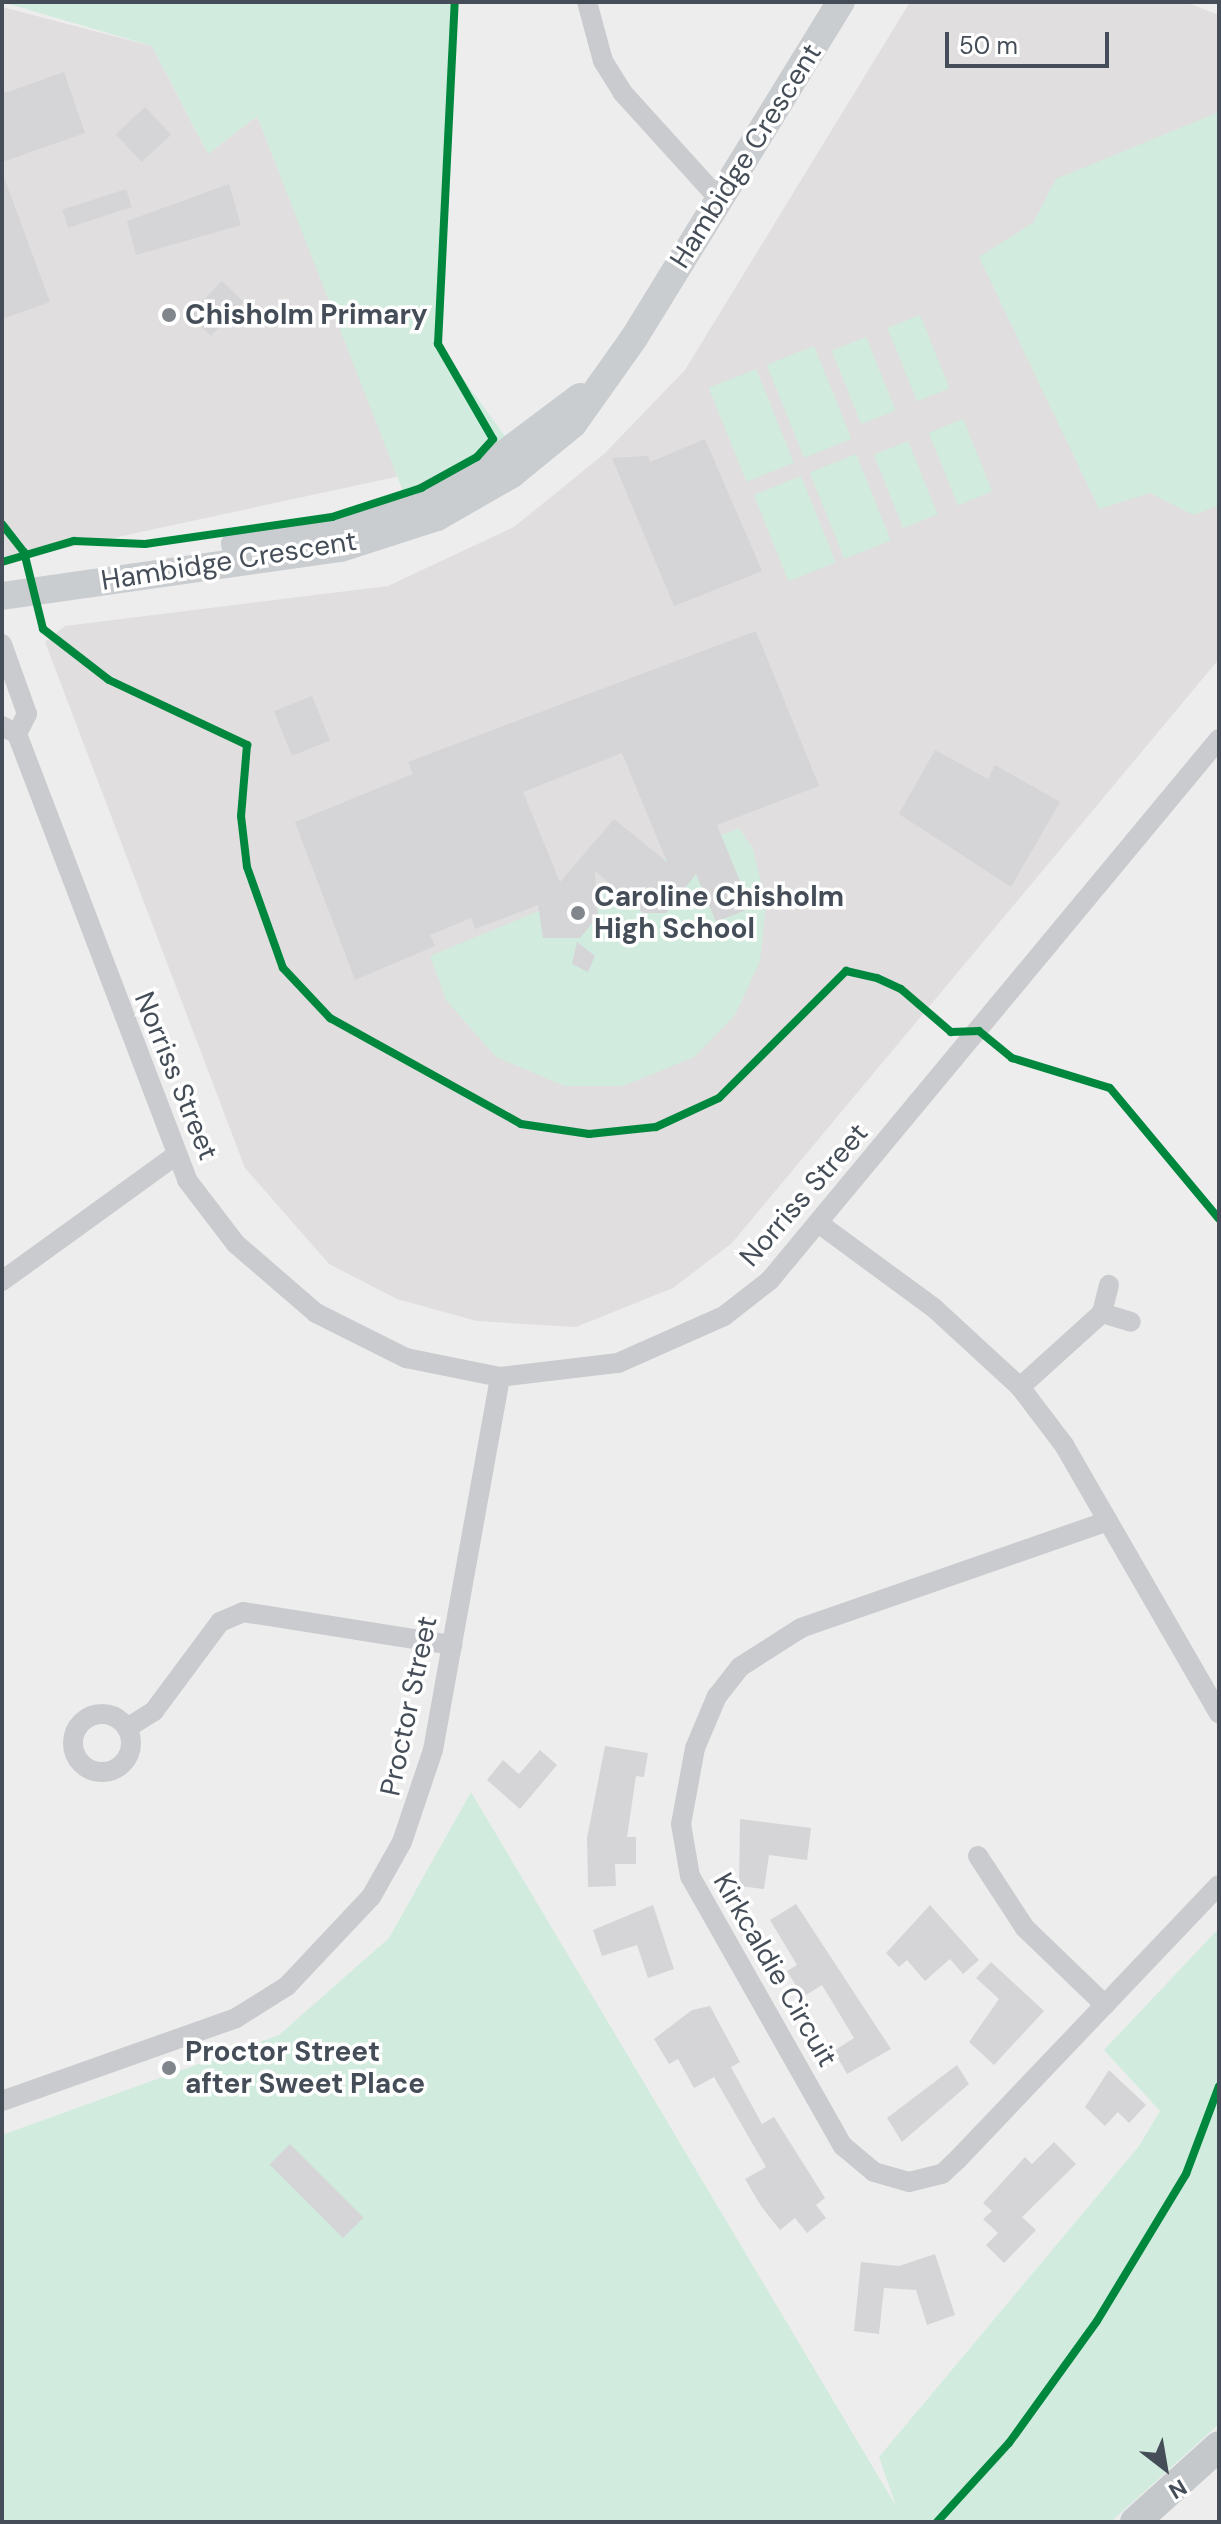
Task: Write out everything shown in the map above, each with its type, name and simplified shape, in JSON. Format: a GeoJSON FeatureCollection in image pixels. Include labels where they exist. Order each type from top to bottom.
{"type":"FeatureCollection","features":[{"type":"Feature","properties":{"kind":"main road"},"geometry":{"type":"LineString","coordinates":[[1135,2522],[1219,2446]]}},
{"type":"Feature","properties":{"kind":"street"},"geometry":{"type":"LineString","coordinates":[[587,2],[603,61],[622,92],[720,200]]}},
{"type":"Feature","properties":{"kind":"street","name":"Hambidge Crescent"},"geometry":{"type":"LineString","coordinates":[[2,596],[296,556],[387,536],[512,474],[573,424],[720,200],[841,2]]}},
{"type":"Feature","properties":{"kind":"street","name":"Hambidge Crescent"},"geometry":{"type":"LineString","coordinates":[[2,580],[378,517],[484,467],[595,389]]}},
{"type":"Feature","properties":{"kind":"street","name":"Norriss Street"},"geometry":{"type":"LineString","coordinates":[[2,644],[27,714],[10,730],[173,1157],[236,1244],[316,1313],[406,1358],[500,1377],[590,1370],[674,1343],[770,1280],[821,1225],[1219,739]]}},
{"type":"Feature","properties":{"kind":"street"},"geometry":{"type":"LineString","coordinates":[[2,1281],[173,1157]]}},
{"type":"Feature","properties":{"kind":"street"},"geometry":{"type":"LineString","coordinates":[[821,1225],[934,1308],[1020,1387],[1108,1521],[1219,1713]]}},
{"type":"Feature","properties":{"kind":"street"},"geometry":{"type":"LineString","coordinates":[[1020,1387],[1102,1313],[1109,1285]]}},
{"type":"Feature","properties":{"kind":"street"},"geometry":{"type":"LineString","coordinates":[[1102,1313],[1131,1322]]}},
{"type":"Feature","properties":{"kind":"street","name":"Proctor Street"},"geometry":{"type":"LineString","coordinates":[[2,2101],[236,2018],[333,1946],[371,1897],[415,1813],[452,1645],[500,1377]]}},
{"type":"Feature","properties":{"kind":"street","name":"Kirkcaldie Circuit"},"geometry":{"type":"LineString","coordinates":[[1108,1521],[768,1644],[717,1696],[695,1748],[681,1824],[705,1910],[843,2146],[885,2177],[909,2182],[942,2174],[1219,1885]]}},
{"type":"Feature","properties":{"kind":"street"},"geometry":{"type":"LineString","coordinates":[[127,1728],[154,1711],[220,1622],[243,1612],[452,1645]]}},
{"type":"Feature","properties":{"kind":"street"},"geometry":{"type":"LineString","coordinates":[[978,1856],[1025,1928],[1105,2005]]}},
{"type":"Feature","properties":{"kind":"shaded area","name":"Caroline Chisholm High School"},"geometry":{"type":"Polygon","coordinates":[[[910,2],[1185,2],[1219,15],[1219,659],[732,1243],[673,1288],[576,1327],[477,1321],[397,1299],[329,1264],[245,1168],[45,642],[65,626],[388,586],[514,527],[604,454],[685,370],[910,2]]]}},
{"type":"Feature","properties":{"kind":"shaded area","name":"Chisholm Primary"},"geometry":{"type":"Polygon","coordinates":[[[2,7],[152,46],[208,154],[257,116],[400,476],[2,562],[2,7]]]}},
{"type":"Feature","properties":{"kind":"green space"},"geometry":{"type":"Polygon","coordinates":[[[2,2],[455,2],[438,344],[507,439],[404,494],[257,116],[208,154],[152,46],[2,2]]]}},
{"type":"Feature","properties":{"kind":"green space"},"geometry":{"type":"Polygon","coordinates":[[[1219,112],[1219,505],[1193,515],[1150,493],[1099,509],[979,257],[1033,223],[1056,179],[1219,112]]]}},
{"type":"Feature","properties":{"kind":"green space"},"geometry":{"type":"Polygon","coordinates":[[[920,315],[950,388],[917,401],[888,328],[920,315]]]}},
{"type":"Feature","properties":{"kind":"green space"},"geometry":{"type":"Polygon","coordinates":[[[866,337],[896,410],[861,424],[832,351],[866,337]]]}},
{"type":"Feature","properties":{"kind":"green space"},"geometry":{"type":"Polygon","coordinates":[[[814,346],[851,439],[804,458],[767,365],[814,346]]]}},
{"type":"Feature","properties":{"kind":"green space"},"geometry":{"type":"Polygon","coordinates":[[[756,369],[794,463],[747,482],[709,388],[756,369]]]}},
{"type":"Feature","properties":{"kind":"green space"},"geometry":{"type":"Polygon","coordinates":[[[963,419],[992,491],[958,505],[929,433],[963,419]]]}},
{"type":"Feature","properties":{"kind":"green space"},"geometry":{"type":"Polygon","coordinates":[[[908,441],[938,514],[903,528],[874,455],[908,441]]]}},
{"type":"Feature","properties":{"kind":"green space"},"geometry":{"type":"Polygon","coordinates":[[[856,454],[891,540],[844,559],[810,473],[856,454]]]}},
{"type":"Feature","properties":{"kind":"green space"},"geometry":{"type":"Polygon","coordinates":[[[801,476],[836,562],[789,581],[754,495],[801,476]]]}},
{"type":"Feature","properties":{"kind":"green space"},"geometry":{"type":"Polygon","coordinates":[[[739,828],[753,849],[766,905],[760,961],[735,1015],[694,1057],[623,1086],[565,1086],[496,1057],[446,1000],[430,956],[739,828]]]}},
{"type":"Feature","properties":{"kind":"green space"},"geometry":{"type":"Polygon","coordinates":[[[471,1792],[896,2506],[879,2457],[1139,2146],[1160,2111],[1104,2050],[1219,1928],[1219,2424],[1111,2522],[2,2522],[2,2135],[279,2035],[389,1938],[471,1792]]]}},
{"type":"Feature","properties":{"kind":"building"},"geometry":{"type":"Polygon","coordinates":[[[64,72],[85,133],[2,162],[2,94],[64,72]]]}},
{"type":"Feature","properties":{"kind":"building"},"geometry":{"type":"Polygon","coordinates":[[[145,107],[171,135],[142,162],[116,134],[145,107]]]}},
{"type":"Feature","properties":{"kind":"building"},"geometry":{"type":"Polygon","coordinates":[[[5,180],[50,302],[2,319],[2,181],[5,180]]]}},
{"type":"Feature","properties":{"kind":"building"},"geometry":{"type":"Polygon","coordinates":[[[229,184],[241,225],[136,255],[127,221],[229,184]]]}},
{"type":"Feature","properties":{"kind":"building"},"geometry":{"type":"Polygon","coordinates":[[[126,189],[132,207],[68,228],[62,210],[126,189]]]}},
{"type":"Feature","properties":{"kind":"building"},"geometry":{"type":"Polygon","coordinates":[[[222,281],[244,302],[211,336],[189,315],[222,281]]]}},
{"type":"Feature","properties":{"kind":"building"},"geometry":{"type":"Polygon","coordinates":[[[705,439],[762,571],[674,606],[612,458],[648,456],[650,462],[705,439]]]}},
{"type":"Feature","properties":{"kind":"building"},"geometry":{"type":"Polygon","coordinates":[[[756,631],[819,786],[717,825],[751,908],[716,922],[696,874],[666,913],[643,913],[595,871],[598,916],[580,938],[543,938],[538,905],[475,929],[471,918],[430,935],[435,946],[355,980],[295,822],[413,774],[408,762],[756,631]],[[622,753],[523,792],[560,882],[614,819],[667,862],[622,753]]]}},
{"type":"Feature","properties":{"kind":"building"},"geometry":{"type":"Polygon","coordinates":[[[312,696],[330,741],[292,756],[274,711],[312,696]]]}},
{"type":"Feature","properties":{"kind":"building"},"geometry":{"type":"Polygon","coordinates":[[[935,750],[988,779],[995,765],[1060,802],[1011,887],[899,814],[935,750]]]}},
{"type":"Feature","properties":{"kind":"building"},"geometry":{"type":"Polygon","coordinates":[[[577,942],[595,956],[588,972],[572,964],[577,942]]]}},
{"type":"Feature","properties":{"kind":"building"},"geometry":{"type":"Polygon","coordinates":[[[605,1746],[648,1753],[644,1777],[636,1776],[627,1837],[636,1837],[636,1864],[615,1864],[616,1886],[588,1887],[587,1838],[605,1746]]]}},
{"type":"Feature","properties":{"kind":"building"},"geometry":{"type":"Polygon","coordinates":[[[540,1750],[557,1765],[520,1809],[487,1780],[503,1760],[519,1774],[540,1750]]]}},
{"type":"Feature","properties":{"kind":"building"},"geometry":{"type":"Polygon","coordinates":[[[740,1819],[811,1828],[807,1860],[769,1855],[764,1889],[739,1886],[740,1819]]]}},
{"type":"Feature","properties":{"kind":"building"},"geometry":{"type":"Polygon","coordinates":[[[796,1904],[891,2049],[847,2074],[834,2051],[854,2038],[822,1985],[803,1997],[787,1971],[797,1965],[770,1920],[796,1904]]]}},
{"type":"Feature","properties":{"kind":"building"},"geometry":{"type":"Polygon","coordinates":[[[653,1905],[674,1969],[648,1978],[637,1945],[602,1956],[593,1930],[653,1905]]]}},
{"type":"Feature","properties":{"kind":"building"},"geometry":{"type":"Polygon","coordinates":[[[930,1905],[979,1960],[963,1974],[950,1959],[925,1981],[907,1960],[899,1967],[886,1953],[930,1905]]]}},
{"type":"Feature","properties":{"kind":"building"},"geometry":{"type":"Polygon","coordinates":[[[991,1962],[1044,2011],[994,2065],[969,2042],[999,1999],[976,1978],[991,1962]]]}},
{"type":"Feature","properties":{"kind":"building"},"geometry":{"type":"Polygon","coordinates":[[[710,2006],[740,2062],[731,2067],[762,2124],[774,2117],[825,2198],[816,2205],[826,2218],[807,2233],[795,2218],[780,2230],[761,2206],[745,2179],[766,2167],[714,2077],[694,2088],[678,2059],[669,2064],[654,2039],[692,2010],[710,2006]]]}},
{"type":"Feature","properties":{"kind":"building"},"geometry":{"type":"Polygon","coordinates":[[[957,2065],[969,2084],[902,2142],[887,2118],[957,2065]]]}},
{"type":"Feature","properties":{"kind":"building"},"geometry":{"type":"Polygon","coordinates":[[[1109,2070],[1146,2105],[1129,2123],[1118,2112],[1105,2126],[1085,2107],[1109,2070]]]}},
{"type":"Feature","properties":{"kind":"building"},"geometry":{"type":"Polygon","coordinates":[[[1054,2142],[1076,2164],[1022,2217],[1036,2230],[1004,2263],[986,2245],[998,2233],[983,2219],[992,2211],[983,2203],[1025,2157],[1032,2164],[1054,2142]]]}},
{"type":"Feature","properties":{"kind":"building"},"geometry":{"type":"Polygon","coordinates":[[[290,2144],[364,2218],[343,2238],[269,2165],[290,2144]]]}},
{"type":"Feature","properties":{"kind":"building"},"geometry":{"type":"Polygon","coordinates":[[[935,2254],[955,2315],[927,2325],[916,2290],[884,2288],[879,2334],[854,2331],[861,2262],[899,2266],[935,2254]]]}},
{"type":"Feature","properties":{"kind":"cycle path"},"geometry":{"type":"LineString","coordinates":[[2,562],[74,541],[145,544],[332,517],[421,488],[477,457],[493,439],[438,344],[455,2]]}},
{"type":"Feature","properties":{"kind":"cycle path"},"geometry":{"type":"LineString","coordinates":[[2,524],[24,552],[43,629],[109,680],[247,745],[241,816],[247,867],[283,968],[330,1018],[521,1124],[589,1134],[656,1127],[719,1098],[846,971],[877,978],[901,989],[951,1032],[979,1031],[1012,1058],[1110,1088],[1219,1219]]}},
{"type":"Feature","properties":{"kind":"cycle path"},"geometry":{"type":"LineString","coordinates":[[937,2522],[1009,2443],[1097,2321],[1186,2174],[1219,2086]]}},
{"type":"Feature","properties":{"kind":"place","name":"Chisholm Primary"},"geometry":{"type":"Point","coordinates":[169,315]}},
{"type":"Feature","properties":{"kind":"place","name":"Caroline Chisholm High School"},"geometry":{"type":"Point","coordinates":[578,913]}},
{"type":"Feature","properties":{"kind":"place","name":"Proctor Street after Sweet Place"},"geometry":{"type":"Point","coordinates":[169,2068]}}]}
